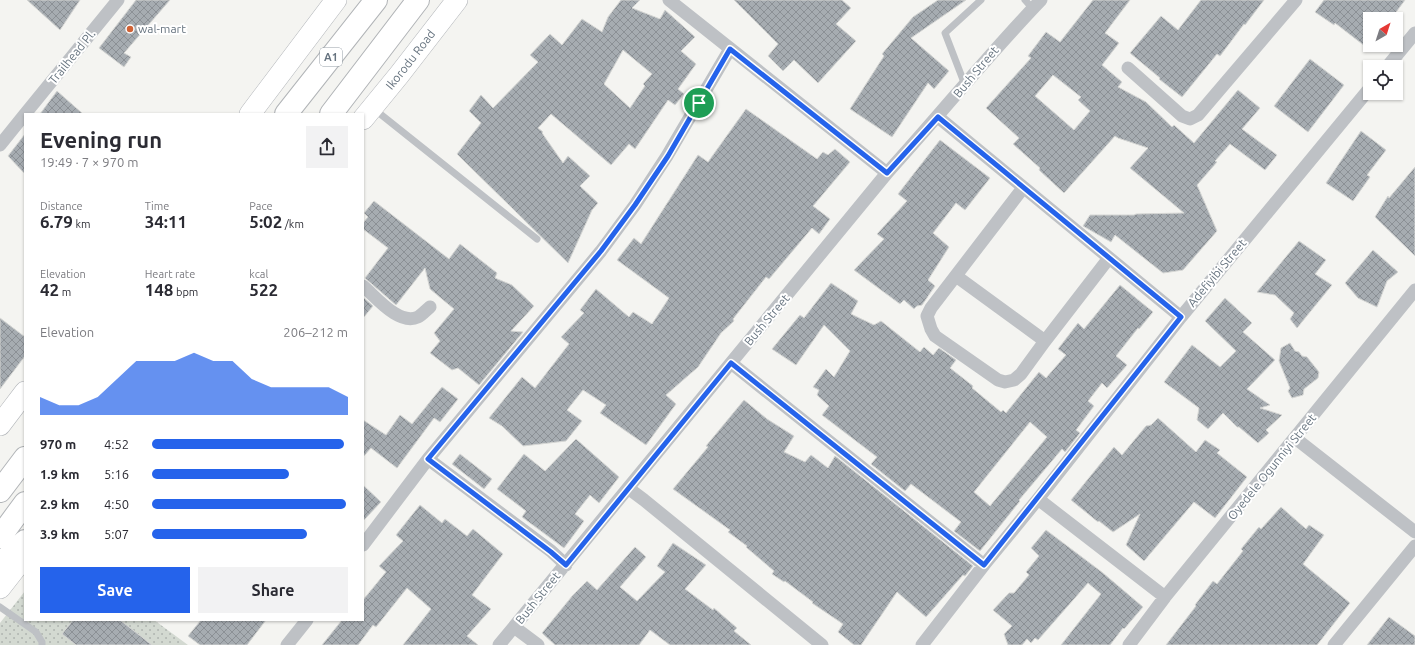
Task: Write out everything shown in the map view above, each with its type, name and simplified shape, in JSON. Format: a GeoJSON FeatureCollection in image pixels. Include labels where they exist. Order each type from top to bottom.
{"type":"FeatureCollection","features":[{"type":"Feature","properties":{"kind":"highway","name":"A1"},"geometry":{"type":"LineString","coordinates":[[287,113],[376,0]]}},
{"type":"Feature","properties":{"kind":"highway"},"geometry":{"type":"LineString","coordinates":[[333,113],[418,0]]}},
{"type":"Feature","properties":{"kind":"highway"},"geometry":{"type":"LineString","coordinates":[[0,491],[24,459]]}},
{"type":"Feature","properties":{"kind":"highway"},"geometry":{"type":"LineString","coordinates":[[0,537],[24,504]]}},
{"type":"Feature","properties":{"kind":"highway"},"geometry":{"type":"LineString","coordinates":[[0,564],[24,542]]}},
{"type":"Feature","properties":{"kind":"main road"},"geometry":{"type":"LineString","coordinates":[[251,113],[336,0]]}},
{"type":"Feature","properties":{"kind":"main road","name":"Ikorodu Road"},"geometry":{"type":"LineString","coordinates":[[368,113],[456,0]]}},
{"type":"Feature","properties":{"kind":"main road"},"geometry":{"type":"LineString","coordinates":[[0,425],[24,393]]}},
{"type":"Feature","properties":{"kind":"main road"},"geometry":{"type":"LineString","coordinates":[[0,588],[24,557]]}},
{"type":"Feature","properties":{"kind":"street"},"geometry":{"type":"LineString","coordinates":[[669,0],[887,173]]}},
{"type":"Feature","properties":{"kind":"street"},"geometry":{"type":"LineString","coordinates":[[1128,68],[1182,116],[1190,119],[1198,115],[1296,0]]}},
{"type":"Feature","properties":{"kind":"street","name":"Trailhead Pl."},"geometry":{"type":"LineString","coordinates":[[26,113],[113,2]]}},
{"type":"Feature","properties":{"kind":"street","name":"Bush Street"},"geometry":{"type":"LineString","coordinates":[[499,645],[887,173],[938,117],[1033,3]]}},
{"type":"Feature","properties":{"kind":"street"},"geometry":{"type":"LineString","coordinates":[[1393,60],[1415,33]]}},
{"type":"Feature","properties":{"kind":"street"},"geometry":{"type":"LineString","coordinates":[[364,544],[428,459],[601,251],[635,205],[668,156],[730,49]]}},
{"type":"Feature","properties":{"kind":"street","name":"Adefiyibi Street"},"geometry":{"type":"LineString","coordinates":[[922,645],[1181,317],[1363,96]]}},
{"type":"Feature","properties":{"kind":"street","name":"Trailhead Pl."},"geometry":{"type":"LineString","coordinates":[[0,145],[24,115]]}},
{"type":"Feature","properties":{"kind":"street"},"geometry":{"type":"LineString","coordinates":[[938,117],[1181,317]]}},
{"type":"Feature","properties":{"kind":"street"},"geometry":{"type":"LineString","coordinates":[[1023,188],[931,308],[927,316],[930,329],[936,336],[998,380],[1006,382],[1014,380],[1021,374],[1110,258]]}},
{"type":"Feature","properties":{"kind":"street"},"geometry":{"type":"LineString","coordinates":[[956,276],[1045,341]]}},
{"type":"Feature","properties":{"kind":"street"},"geometry":{"type":"LineString","coordinates":[[364,287],[397,316],[409,319],[418,317],[430,307]]}},
{"type":"Feature","properties":{"kind":"street","name":"Oyedele Ogunniyi Street"},"geometry":{"type":"LineString","coordinates":[[1129,645],[1165,597],[1415,290]]}},
{"type":"Feature","properties":{"kind":"street"},"geometry":{"type":"LineString","coordinates":[[731,363],[984,565]]}},
{"type":"Feature","properties":{"kind":"street"},"geometry":{"type":"LineString","coordinates":[[1295,438],[1415,532]]}},
{"type":"Feature","properties":{"kind":"street"},"geometry":{"type":"LineString","coordinates":[[428,459],[566,565]]}},
{"type":"Feature","properties":{"kind":"street"},"geometry":{"type":"LineString","coordinates":[[628,488],[822,645]]}},
{"type":"Feature","properties":{"kind":"street"},"geometry":{"type":"LineString","coordinates":[[1038,499],[1165,597]]}},
{"type":"Feature","properties":{"kind":"street"},"geometry":{"type":"LineString","coordinates":[[1334,645],[1415,546]]}},
{"type":"Feature","properties":{"kind":"street"},"geometry":{"type":"LineString","coordinates":[[287,645],[306,621]]}},
{"type":"Feature","properties":{"kind":"street"},"geometry":{"type":"LineString","coordinates":[[514,627],[538,645]]}},
{"type":"Feature","properties":{"kind":"lane"},"geometry":{"type":"LineString","coordinates":[[965,85],[945,32],[981,0]]}},
{"type":"Feature","properties":{"kind":"lane"},"geometry":{"type":"LineString","coordinates":[[368,113],[537,239]]}},
{"type":"Feature","properties":{"kind":"lane"},"geometry":{"type":"LineString","coordinates":[[0,608],[36,632],[42,642],[42,645]]}},
{"type":"Feature","properties":{"kind":"shaded area"},"geometry":{"type":"Polygon","coordinates":[[[24,592],[24,621],[155,621],[188,645],[0,645],[0,623],[24,592]]]}},
{"type":"Feature","properties":{"kind":"building"},"geometry":{"type":"Polygon","coordinates":[[[27,0],[80,0],[60,30],[27,0]]]}},
{"type":"Feature","properties":{"kind":"building","name":"wal-mart"},"geometry":{"type":"Polygon","coordinates":[[[136,0],[170,0],[124,53],[131,57],[124,67],[99,48],[136,0]]]}},
{"type":"Feature","properties":{"kind":"building"},"geometry":{"type":"Polygon","coordinates":[[[621,0],[640,0],[632,8],[660,19],[665,10],[695,37],[681,51],[696,64],[678,89],[684,94],[675,105],[668,100],[635,149],[629,144],[611,165],[551,114],[538,128],[543,132],[542,133],[563,163],[568,156],[590,176],[580,186],[598,203],[592,210],[568,263],[457,154],[481,123],[469,111],[481,95],[493,108],[538,62],[530,55],[550,34],[562,45],[582,19],[602,32],[608,17],[621,0]],[[623,50],[604,84],[630,108],[645,86],[643,84],[652,74],[623,50]]]}},
{"type":"Feature","properties":{"kind":"building"},"geometry":{"type":"Polygon","coordinates":[[[734,0],[842,0],[851,8],[836,24],[856,41],[818,83],[794,60],[783,71],[768,56],[778,44],[734,0]]]}},
{"type":"Feature","properties":{"kind":"building"},"geometry":{"type":"Polygon","coordinates":[[[938,0],[966,0],[911,38],[949,71],[934,89],[928,83],[892,137],[850,109],[884,56],[882,54],[913,17],[938,0]]]}},
{"type":"Feature","properties":{"kind":"building"},"geometry":{"type":"Polygon","coordinates":[[[1093,0],[1130,0],[1105,33],[1119,43],[1102,65],[1122,82],[1118,87],[1146,102],[1172,127],[1174,125],[1194,143],[1238,90],[1260,108],[1242,129],[1277,155],[1265,170],[1230,144],[1215,161],[1217,162],[1197,185],[1217,231],[1183,270],[1163,273],[1115,235],[1111,242],[1083,226],[1090,215],[1184,213],[1130,168],[1148,148],[1115,136],[1064,193],[1039,170],[1040,168],[1013,144],[1019,138],[986,108],[1031,58],[1028,56],[1046,32],[1060,42],[1093,0]],[[1053,75],[1035,96],[1074,130],[1090,111],[1078,100],[1081,97],[1053,75]]]}},
{"type":"Feature","properties":{"kind":"building"},"geometry":{"type":"Polygon","coordinates":[[[1201,0],[1264,0],[1220,56],[1217,54],[1182,97],[1130,53],[1161,16],[1178,30],[1201,0]]]}},
{"type":"Feature","properties":{"kind":"building"},"geometry":{"type":"Polygon","coordinates":[[[1324,0],[1405,0],[1396,12],[1363,12],[1363,45],[1335,23],[1334,25],[1315,12],[1324,0]]]}},
{"type":"Feature","properties":{"kind":"building"},"geometry":{"type":"Polygon","coordinates":[[[1310,59],[1344,85],[1308,132],[1274,106],[1310,59]]]}},
{"type":"Feature","properties":{"kind":"building"},"geometry":{"type":"Polygon","coordinates":[[[57,91],[82,113],[41,113],[57,91]]]}},
{"type":"Feature","properties":{"kind":"building"},"geometry":{"type":"Polygon","coordinates":[[[746,109],[817,159],[823,152],[828,155],[835,149],[850,162],[813,206],[830,219],[819,234],[812,228],[769,279],[766,277],[733,319],[734,321],[721,333],[698,367],[666,395],[676,404],[646,445],[600,413],[606,405],[583,390],[567,410],[582,421],[566,441],[523,446],[502,426],[489,418],[522,377],[535,388],[569,344],[561,337],[584,313],[580,310],[596,289],[629,317],[633,312],[652,324],[669,298],[617,260],[634,238],[641,244],[698,155],[708,162],[746,109]]]}},
{"type":"Feature","properties":{"kind":"building"},"geometry":{"type":"Polygon","coordinates":[[[1361,131],[1386,150],[1367,175],[1370,177],[1353,201],[1326,183],[1361,131]]]}},
{"type":"Feature","properties":{"kind":"building"},"geometry":{"type":"Polygon","coordinates":[[[24,135],[24,173],[8,156],[24,135]]]}},
{"type":"Feature","properties":{"kind":"building"},"geometry":{"type":"Polygon","coordinates":[[[940,140],[990,178],[965,210],[956,203],[933,233],[949,247],[928,280],[935,286],[922,305],[917,306],[914,309],[904,300],[900,304],[854,270],[884,239],[877,234],[907,201],[898,194],[940,140]]]}},
{"type":"Feature","properties":{"kind":"building"},"geometry":{"type":"Polygon","coordinates":[[[1415,167],[1415,256],[1375,217],[1388,196],[1389,198],[1415,167]]]}},
{"type":"Feature","properties":{"kind":"building"},"geometry":{"type":"Polygon","coordinates":[[[374,201],[449,259],[460,244],[497,273],[495,278],[512,285],[534,306],[511,331],[523,332],[479,385],[458,368],[452,370],[430,353],[440,341],[434,333],[454,309],[430,289],[425,268],[396,305],[365,278],[388,248],[364,230],[364,222],[368,217],[364,213],[374,201]]]}},
{"type":"Feature","properties":{"kind":"building"},"geometry":{"type":"Polygon","coordinates":[[[1299,241],[1326,260],[1315,274],[1332,285],[1297,328],[1290,319],[1294,313],[1275,295],[1257,292],[1299,241]]]}},
{"type":"Feature","properties":{"kind":"building"},"geometry":{"type":"Polygon","coordinates":[[[1373,250],[1398,272],[1387,281],[1377,307],[1358,298],[1345,283],[1373,250]]]}},
{"type":"Feature","properties":{"kind":"building"},"geometry":{"type":"Polygon","coordinates":[[[831,283],[858,301],[851,314],[874,325],[881,321],[920,352],[924,347],[933,355],[939,348],[956,360],[950,368],[973,386],[972,388],[1001,412],[1003,410],[1006,413],[1039,372],[1046,378],[1066,355],[1058,349],[1078,323],[1084,329],[1120,285],[1153,312],[1116,356],[1127,365],[1107,388],[1102,383],[1088,401],[1094,406],[1076,430],[1080,433],[1065,452],[1062,449],[1019,500],[1020,501],[980,551],[954,531],[961,522],[911,484],[905,491],[871,464],[877,457],[822,415],[829,406],[817,395],[819,390],[813,387],[826,369],[834,377],[850,351],[824,325],[796,365],[772,349],[800,315],[804,318],[831,283]],[[1030,422],[974,492],[990,506],[1047,437],[1030,422]]]}},
{"type":"Feature","properties":{"kind":"building"},"geometry":{"type":"Polygon","coordinates":[[[364,298],[373,306],[364,317],[364,298]]]}},
{"type":"Feature","properties":{"kind":"building"},"geometry":{"type":"Polygon","coordinates":[[[1225,298],[1252,323],[1243,332],[1275,360],[1247,389],[1270,405],[1260,408],[1282,415],[1266,430],[1269,433],[1258,443],[1239,427],[1237,427],[1223,413],[1208,429],[1197,420],[1199,408],[1164,382],[1192,345],[1220,367],[1236,351],[1205,321],[1225,298]]]}},
{"type":"Feature","properties":{"kind":"building"},"geometry":{"type":"Polygon","coordinates":[[[0,318],[24,336],[24,357],[0,389],[0,318]]]}},
{"type":"Feature","properties":{"kind":"building"},"geometry":{"type":"Polygon","coordinates":[[[1290,343],[1295,351],[1299,352],[1302,356],[1307,357],[1319,372],[1318,378],[1304,389],[1303,395],[1292,398],[1288,391],[1290,388],[1279,361],[1281,348],[1290,343]]]}},
{"type":"Feature","properties":{"kind":"building"},"geometry":{"type":"Polygon","coordinates":[[[442,387],[458,399],[440,422],[434,418],[397,468],[371,448],[364,456],[364,421],[386,435],[400,415],[412,424],[442,387]]]}},
{"type":"Feature","properties":{"kind":"building"},"geometry":{"type":"Polygon","coordinates":[[[744,400],[767,419],[794,436],[784,452],[805,462],[811,455],[828,468],[835,456],[973,566],[965,576],[963,575],[926,617],[897,592],[861,645],[854,645],[838,632],[843,624],[812,603],[813,602],[785,581],[784,582],[772,574],[774,571],[746,547],[747,546],[728,532],[730,530],[673,489],[744,400]]]}},
{"type":"Feature","properties":{"kind":"building"},"geometry":{"type":"Polygon","coordinates":[[[1158,418],[1196,452],[1205,440],[1220,450],[1217,453],[1247,477],[1215,518],[1194,502],[1144,561],[1126,545],[1140,514],[1113,532],[1071,500],[1114,447],[1122,455],[1146,426],[1151,425],[1158,418]]]}},
{"type":"Feature","properties":{"kind":"building"},"geometry":{"type":"Polygon","coordinates":[[[576,439],[619,477],[599,503],[590,495],[575,514],[584,521],[564,548],[522,517],[526,511],[497,489],[524,454],[545,471],[576,439]]]}},
{"type":"Feature","properties":{"kind":"building"},"geometry":{"type":"Polygon","coordinates":[[[460,454],[492,479],[484,489],[452,464],[460,454]]]}},
{"type":"Feature","properties":{"kind":"building"},"geometry":{"type":"Polygon","coordinates":[[[364,486],[381,502],[364,520],[364,486]]]}},
{"type":"Feature","properties":{"kind":"building"},"geometry":{"type":"Polygon","coordinates":[[[420,505],[442,523],[445,519],[467,536],[473,529],[503,554],[472,595],[491,609],[467,636],[478,645],[403,645],[431,609],[407,588],[376,627],[373,625],[358,645],[322,645],[341,621],[364,621],[364,599],[386,572],[379,566],[403,541],[396,535],[420,505]]]}},
{"type":"Feature","properties":{"kind":"building"},"geometry":{"type":"Polygon","coordinates":[[[1281,507],[1306,529],[1309,525],[1324,535],[1303,564],[1350,603],[1317,645],[1166,645],[1213,581],[1217,584],[1243,551],[1241,549],[1259,527],[1261,529],[1281,507]]]}},
{"type":"Feature","properties":{"kind":"building"},"geometry":{"type":"Polygon","coordinates":[[[1046,530],[1103,573],[1143,607],[1124,629],[1123,628],[1110,645],[1061,645],[1101,594],[1088,583],[1038,640],[1035,638],[1031,643],[1027,639],[1022,645],[1008,645],[1004,634],[1012,626],[993,610],[1009,593],[1014,593],[1029,575],[1026,572],[1039,556],[1031,548],[1046,530]]]}},
{"type":"Feature","properties":{"kind":"building"},"geometry":{"type":"Polygon","coordinates":[[[673,543],[706,565],[685,589],[713,610],[714,608],[737,628],[734,631],[751,645],[670,645],[650,630],[639,645],[555,645],[542,633],[573,595],[587,581],[597,590],[635,547],[646,557],[620,587],[637,601],[665,572],[657,566],[673,543]]]}},
{"type":"Feature","properties":{"kind":"building"},"geometry":{"type":"Polygon","coordinates":[[[1389,617],[1415,636],[1415,645],[1367,645],[1389,617]]]}},
{"type":"Feature","properties":{"kind":"building"},"geometry":{"type":"Polygon","coordinates":[[[72,621],[121,621],[152,645],[76,645],[62,634],[72,621]]]}},
{"type":"Feature","properties":{"kind":"building"},"geometry":{"type":"Polygon","coordinates":[[[200,621],[265,621],[247,645],[200,645],[188,636],[200,621]]]}},
{"type":"Feature","properties":{"kind":"place","name":"wal-mart"},"geometry":{"type":"Point","coordinates":[130,29]}},
{"type":"Feature","properties":{"kind":"route"},"geometry":{"type":"LineString","coordinates":[[730,49],[887,173],[938,117],[1181,317],[1038,499],[984,565],[731,363],[566,565],[428,459],[601,251],[635,205],[668,156],[699,103],[730,49]]}}]}
